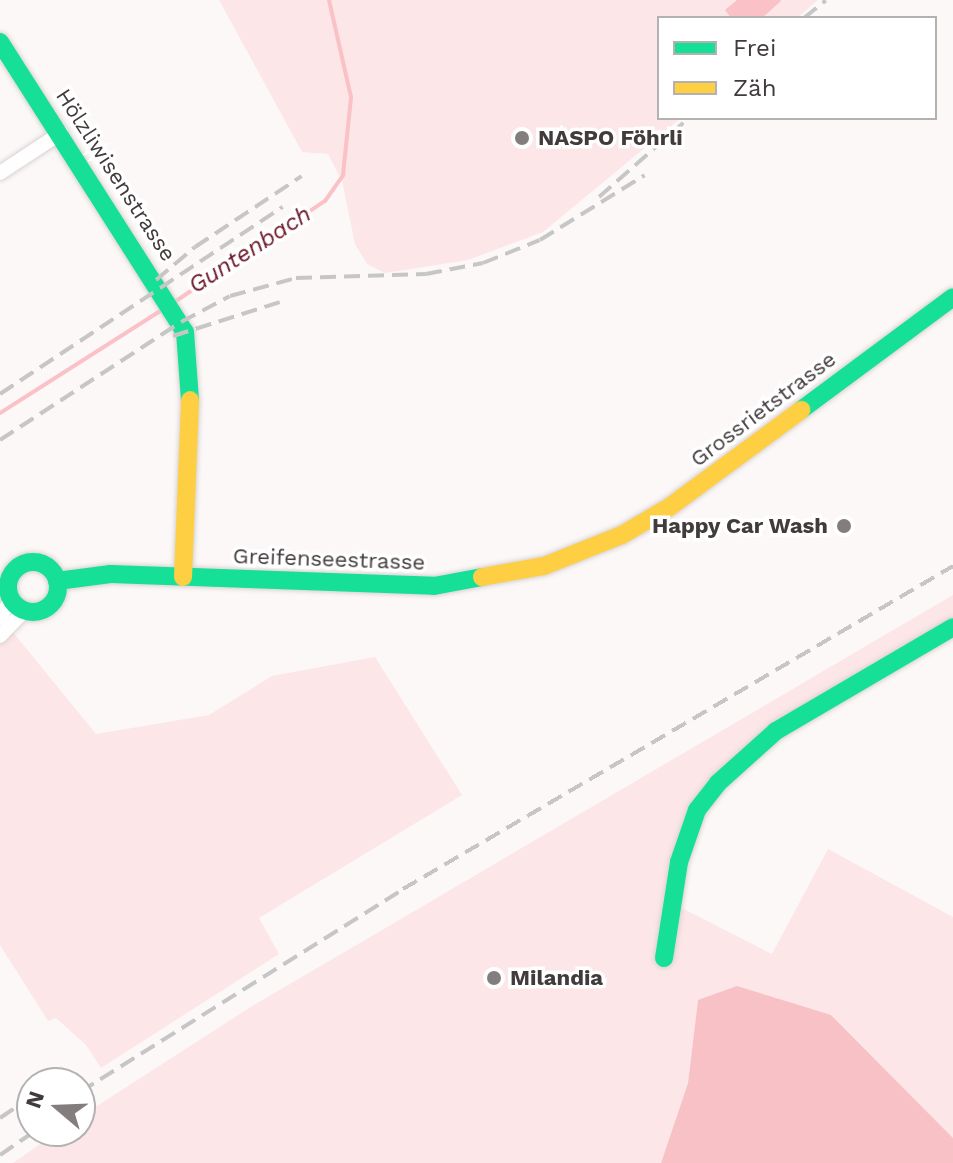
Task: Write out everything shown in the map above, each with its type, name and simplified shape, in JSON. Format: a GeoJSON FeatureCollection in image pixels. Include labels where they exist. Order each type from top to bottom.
{"type":"FeatureCollection","features":[{"type":"Feature","properties":{"kind":"street","name":"Hölzliwisenstrasse"},"geometry":{"type":"LineString","coordinates":[[0,42],[177,313],[188,344],[191,375],[183,577]]}},
{"type":"Feature","properties":{"kind":"street"},"geometry":{"type":"LineString","coordinates":[[0,173],[61,133]]}},
{"type":"Feature","properties":{"kind":"street","name":"Grossrietstrasse"},"geometry":{"type":"LineString","coordinates":[[594,548],[681,499],[953,297]]}},
{"type":"Feature","properties":{"kind":"street","name":"Greifenseestrasse"},"geometry":{"type":"LineString","coordinates":[[57,581],[96,575],[434,586],[511,575],[594,548]]}},
{"type":"Feature","properties":{"kind":"street"},"geometry":{"type":"LineString","coordinates":[[0,618],[18,605],[50,606],[57,581],[49,567],[33,562],[6,572],[18,605]]}},
{"type":"Feature","properties":{"kind":"street"},"geometry":{"type":"LineString","coordinates":[[0,636],[18,605]]}},
{"type":"Feature","properties":{"kind":"street"},"geometry":{"type":"LineString","coordinates":[[664,958],[679,862],[697,810],[718,783],[776,731],[953,627]]}},
{"type":"Feature","properties":{"kind":"shaded area","name":"NASPO Föhrli"},"geometry":{"type":"Polygon","coordinates":[[[219,0],[818,0],[799,16],[657,16],[657,120],[679,120],[543,232],[468,260],[385,273],[367,264],[355,244],[342,181],[328,154],[302,152],[219,0]]]}},
{"type":"Feature","properties":{"kind":"shaded area"},"geometry":{"type":"Polygon","coordinates":[[[737,0],[781,1],[764,16],[730,16],[725,10],[737,0]]]}},
{"type":"Feature","properties":{"kind":"shaded area","name":"Milandia"},"geometry":{"type":"Polygon","coordinates":[[[953,595],[953,627],[816,706],[718,783],[670,902],[772,954],[828,849],[953,917],[953,1138],[831,1015],[698,1000],[688,1083],[661,1163],[13,1163],[36,1147],[96,1147],[96,1107],[249,1008],[953,595]]]}},
{"type":"Feature","properties":{"kind":"shaded area"},"geometry":{"type":"Polygon","coordinates":[[[12,631],[96,734],[209,715],[272,676],[375,657],[462,795],[259,918],[279,954],[101,1068],[86,1045],[56,1018],[48,1021],[0,945],[0,643],[12,631]]]}},
{"type":"Feature","properties":{"kind":"shaded area"},"geometry":{"type":"Polygon","coordinates":[[[737,986],[831,1015],[953,1138],[953,1163],[661,1163],[688,1083],[698,1000],[737,986]]]}},
{"type":"Feature","properties":{"kind":"waterway","name":"Guntenbach"},"geometry":{"type":"LineString","coordinates":[[176,301],[325,201],[343,175],[351,97],[329,0]]}},
{"type":"Feature","properties":{"kind":"waterway","name":"Guntenbach"},"geometry":{"type":"LineString","coordinates":[[0,413],[165,308]]}},
{"type":"Feature","properties":{"kind":"railway"},"geometry":{"type":"LineString","coordinates":[[806,16],[826,0]]}},
{"type":"Feature","properties":{"kind":"railway"},"geometry":{"type":"LineString","coordinates":[[599,197],[687,120]]}},
{"type":"Feature","properties":{"kind":"railway"},"geometry":{"type":"LineString","coordinates":[[0,440],[181,322],[230,296],[296,278],[426,274],[483,263],[540,240],[645,175]]}},
{"type":"Feature","properties":{"kind":"railway"},"geometry":{"type":"LineString","coordinates":[[156,280],[195,247],[302,176]]}},
{"type":"Feature","properties":{"kind":"railway"},"geometry":{"type":"LineString","coordinates":[[0,394],[283,207]]}},
{"type":"Feature","properties":{"kind":"railway"},"geometry":{"type":"LineString","coordinates":[[173,336],[280,302]]}},
{"type":"Feature","properties":{"kind":"railway"},"geometry":{"type":"LineString","coordinates":[[96,1082],[403,889],[953,566]]}},
{"type":"Feature","properties":{"kind":"railway"},"geometry":{"type":"LineString","coordinates":[[0,1118],[16,1107]]}},
{"type":"Feature","properties":{"kind":"railway"},"geometry":{"type":"LineString","coordinates":[[0,1155],[16,1144]]}},
{"type":"Feature","properties":{"kind":"traffic: fast"},"geometry":{"type":"LineString","coordinates":[[0,42],[185,332],[190,400]]}},
{"type":"Feature","properties":{"kind":"traffic: fast"},"geometry":{"type":"LineString","coordinates":[[801,410],[953,297]]}},
{"type":"Feature","properties":{"kind":"traffic: fast"},"geometry":{"type":"LineString","coordinates":[[33,562],[51,569],[58,587],[51,605],[33,612],[15,605],[8,587],[15,569],[33,562]]}},
{"type":"Feature","properties":{"kind":"traffic: fast"},"geometry":{"type":"LineString","coordinates":[[57,581],[111,574],[434,586],[482,577]]}},
{"type":"Feature","properties":{"kind":"traffic: fast"},"geometry":{"type":"LineString","coordinates":[[664,958],[679,862],[697,810],[718,783],[776,731],[953,627]]}},
{"type":"Feature","properties":{"kind":"traffic: slow"},"geometry":{"type":"LineString","coordinates":[[183,577],[190,400]]}},
{"type":"Feature","properties":{"kind":"traffic: slow"},"geometry":{"type":"LineString","coordinates":[[482,577],[544,566],[622,535],[671,506],[801,410]]}},
{"type":"Feature","properties":{"kind":"place","name":"NASPO Föhrli"},"geometry":{"type":"Point","coordinates":[522,138]}},
{"type":"Feature","properties":{"kind":"place","name":"Happy Car Wash"},"geometry":{"type":"Point","coordinates":[844,526]}},
{"type":"Feature","properties":{"kind":"place","name":"Milandia"},"geometry":{"type":"Point","coordinates":[494,978]}}]}
